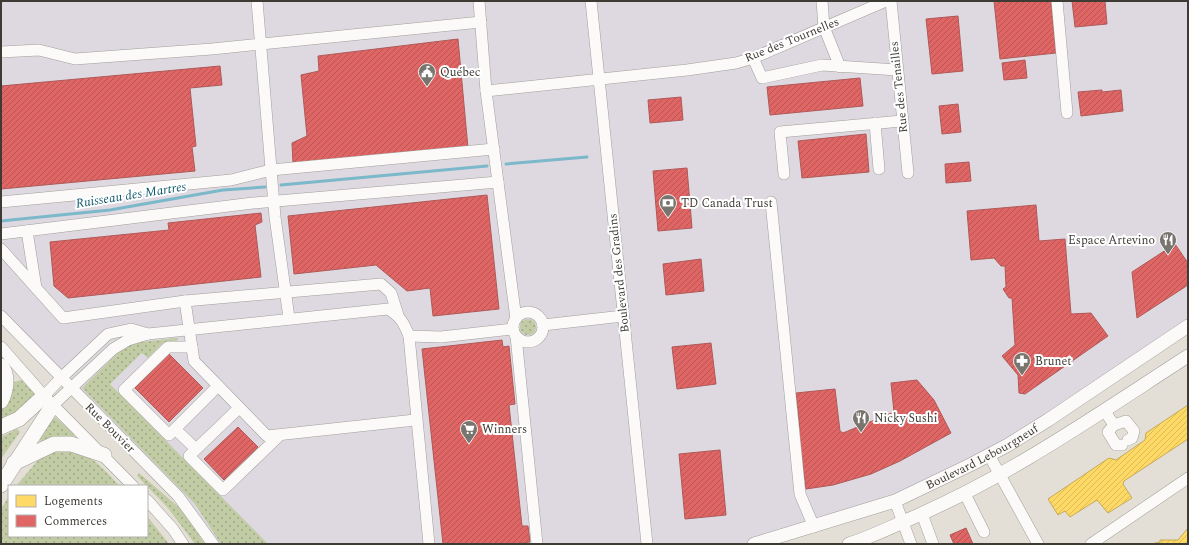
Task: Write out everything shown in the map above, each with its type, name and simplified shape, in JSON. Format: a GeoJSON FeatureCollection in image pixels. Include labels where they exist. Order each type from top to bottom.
{"type":"FeatureCollection","features":[{"type":"Feature","properties":{"kind":"highway"},"geometry":{"type":"LineString","coordinates":[[1,366],[4,370],[6,386],[1,401]]}},
{"type":"Feature","properties":{"kind":"highway"},"geometry":{"type":"LineString","coordinates":[[1,427],[19,419],[49,400]]}},
{"type":"Feature","properties":{"kind":"highway"},"geometry":{"type":"LineString","coordinates":[[1,485],[49,400]]}},
{"type":"Feature","properties":{"kind":"highway"},"geometry":{"type":"LineString","coordinates":[[14,463],[54,444],[71,444],[104,455]]}},
{"type":"Feature","properties":{"kind":"main road","name":"Boulevard Lebourgneuf"},"geometry":{"type":"LineString","coordinates":[[754,544],[814,527],[894,501],[989,455],[1048,420],[1188,326]]}},
{"type":"Feature","properties":{"kind":"main road","name":"Boulevard Lebourgneuf"},"geometry":{"type":"LineString","coordinates":[[849,544],[922,514],[965,494],[1000,475],[1188,356]]}},
{"type":"Feature","properties":{"kind":"street"},"geometry":{"type":"LineString","coordinates":[[257,1],[274,201],[289,318]]}},
{"type":"Feature","properties":{"kind":"street"},"geometry":{"type":"LineString","coordinates":[[479,1],[486,91],[515,328],[537,544]]}},
{"type":"Feature","properties":{"kind":"street","name":"Boulevard des Gradins"},"geometry":{"type":"LineString","coordinates":[[591,1],[647,544]]}},
{"type":"Feature","properties":{"kind":"street"},"geometry":{"type":"LineString","coordinates":[[822,1],[824,27],[840,67]]}},
{"type":"Feature","properties":{"kind":"street","name":"Rue des Tournelles"},"geometry":{"type":"LineString","coordinates":[[486,91],[717,66],[753,58],[886,1]]}},
{"type":"Feature","properties":{"kind":"street","name":"Rue des Tenailles"},"geometry":{"type":"LineString","coordinates":[[891,1],[908,173]]}},
{"type":"Feature","properties":{"kind":"street"},"geometry":{"type":"LineString","coordinates":[[1057,1],[1067,113]]}},
{"type":"Feature","properties":{"kind":"street"},"geometry":{"type":"LineString","coordinates":[[1,52],[39,50],[74,60],[261,44],[481,22]]}},
{"type":"Feature","properties":{"kind":"street"},"geometry":{"type":"LineString","coordinates":[[753,58],[762,78],[822,66],[897,70]]}},
{"type":"Feature","properties":{"kind":"street"},"geometry":{"type":"LineString","coordinates":[[784,174],[780,132],[902,121]]}},
{"type":"Feature","properties":{"kind":"street"},"geometry":{"type":"LineString","coordinates":[[875,123],[879,169]]}},
{"type":"Feature","properties":{"kind":"street"},"geometry":{"type":"LineString","coordinates":[[1,202],[231,180],[271,170],[494,149]]}},
{"type":"Feature","properties":{"kind":"street"},"geometry":{"type":"LineString","coordinates":[[1,234],[274,201],[498,182]]}},
{"type":"Feature","properties":{"kind":"street"},"geometry":{"type":"LineString","coordinates":[[771,202],[800,494],[814,527]]}},
{"type":"Feature","properties":{"kind":"street"},"geometry":{"type":"LineString","coordinates":[[28,230],[36,288]]}},
{"type":"Feature","properties":{"kind":"street"},"geometry":{"type":"LineString","coordinates":[[1,250],[63,318],[186,301],[381,284],[391,293],[398,315]]}},
{"type":"Feature","properties":{"kind":"street"},"geometry":{"type":"LineString","coordinates":[[186,301],[194,361],[266,436],[415,420]]}},
{"type":"Feature","properties":{"kind":"street"},"geometry":{"type":"LineString","coordinates":[[49,400],[70,387],[112,349],[128,340],[148,334],[289,318],[388,309],[398,315],[404,322],[408,336],[415,420],[429,544]]}},
{"type":"Feature","properties":{"kind":"street"},"geometry":{"type":"LineString","coordinates":[[530,312],[540,318],[543,325],[541,336],[532,342],[522,341],[515,328],[524,313],[530,312]]}},
{"type":"Feature","properties":{"kind":"street","name":"Rue Bouvier"},"geometry":{"type":"LineString","coordinates":[[1,316],[178,496],[213,544]]}},
{"type":"Feature","properties":{"kind":"street"},"geometry":{"type":"LineString","coordinates":[[543,325],[623,316]]}},
{"type":"Feature","properties":{"kind":"street"},"geometry":{"type":"LineString","coordinates":[[408,336],[441,337],[515,328]]}},
{"type":"Feature","properties":{"kind":"street"},"geometry":{"type":"LineString","coordinates":[[49,400],[61,378],[108,334],[131,329],[148,334]]}},
{"type":"Feature","properties":{"kind":"street","name":"Rue Bouvier"},"geometry":{"type":"LineString","coordinates":[[1,347],[49,400],[133,485]]}},
{"type":"Feature","properties":{"kind":"street"},"geometry":{"type":"LineString","coordinates":[[192,347],[168,347],[124,390],[169,435],[218,386]]}},
{"type":"Feature","properties":{"kind":"street"},"geometry":{"type":"LineString","coordinates":[[239,408],[189,456],[223,490],[280,435]]}},
{"type":"Feature","properties":{"kind":"street"},"geometry":{"type":"LineString","coordinates":[[1104,410],[1114,425]]}},
{"type":"Feature","properties":{"kind":"street"},"geometry":{"type":"LineString","coordinates":[[1126,421],[1134,431],[1132,438],[1125,442],[1116,444],[1108,432],[1114,425],[1126,421]]}},
{"type":"Feature","properties":{"kind":"street"},"geometry":{"type":"LineString","coordinates":[[175,429],[196,450]]}},
{"type":"Feature","properties":{"kind":"street"},"geometry":{"type":"LineString","coordinates":[[989,455],[1038,544]]}},
{"type":"Feature","properties":{"kind":"street"},"geometry":{"type":"LineString","coordinates":[[1091,544],[1188,478]]}},
{"type":"Feature","properties":{"kind":"street"},"geometry":{"type":"LineString","coordinates":[[965,494],[984,532]]}},
{"type":"Feature","properties":{"kind":"street"},"geometry":{"type":"LineString","coordinates":[[148,501],[173,529],[183,544]]}},
{"type":"Feature","properties":{"kind":"street"},"geometry":{"type":"LineString","coordinates":[[894,501],[911,544]]}},
{"type":"Feature","properties":{"kind":"street"},"geometry":{"type":"LineString","coordinates":[[922,514],[933,544]]}},
{"type":"Feature","properties":{"kind":"shaded area"},"geometry":{"type":"Polygon","coordinates":[[[1,1],[1188,1],[1188,326],[940,480],[754,544],[213,544],[210,538],[1,316],[1,1]]]}},
{"type":"Feature","properties":{"kind":"green space"},"geometry":{"type":"Polygon","coordinates":[[[528,319],[534,321],[536,327],[534,333],[528,335],[522,333],[520,327],[522,321],[528,319]]]}},
{"type":"Feature","properties":{"kind":"green space"},"geometry":{"type":"Polygon","coordinates":[[[178,338],[177,341],[163,343],[148,358],[142,353],[110,384],[268,544],[221,544],[195,504],[82,388],[122,349],[133,343],[178,338]]]}},
{"type":"Feature","properties":{"kind":"green space"},"geometry":{"type":"Polygon","coordinates":[[[21,380],[36,395],[17,414],[1,422],[1,411],[10,400],[14,382],[21,380]]]}},
{"type":"Feature","properties":{"kind":"green space"},"geometry":{"type":"Polygon","coordinates":[[[55,417],[74,434],[73,437],[41,442],[39,436],[55,417]]]}},
{"type":"Feature","properties":{"kind":"green space"},"geometry":{"type":"Polygon","coordinates":[[[17,429],[20,432],[1,459],[1,437],[17,429]]]}},
{"type":"Feature","properties":{"kind":"green space"},"geometry":{"type":"Polygon","coordinates":[[[60,450],[70,450],[79,453],[94,460],[119,485],[17,485],[40,458],[60,450]]]}},
{"type":"Feature","properties":{"kind":"green space"},"geometry":{"type":"Polygon","coordinates":[[[139,473],[181,509],[205,544],[195,544],[168,508],[148,487],[148,485],[146,485],[137,476],[139,473]]]}},
{"type":"Feature","properties":{"kind":"green space"},"geometry":{"type":"Polygon","coordinates":[[[8,498],[8,537],[148,537],[148,517],[169,544],[1,544],[1,509],[8,498]]]}},
{"type":"Feature","properties":{"kind":"building: Logements"},"geometry":{"type":"Polygon","coordinates":[[[1188,405],[1188,439],[1124,481],[1123,484],[1132,498],[1108,513],[1097,500],[1070,517],[1065,511],[1058,515],[1048,499],[1109,458],[1116,460],[1145,440],[1146,433],[1188,405]]]}},
{"type":"Feature","properties":{"kind":"building: Logements"},"geometry":{"type":"Polygon","coordinates":[[[1188,528],[1188,544],[1151,544],[1160,542],[1160,540],[1178,540],[1188,528]]]}},
{"type":"Feature","properties":{"kind":"building: Commerces"},"geometry":{"type":"Polygon","coordinates":[[[994,1],[1051,1],[1056,53],[1000,59],[994,1]]]}},
{"type":"Feature","properties":{"kind":"building: Commerces"},"geometry":{"type":"Polygon","coordinates":[[[1072,1],[1105,1],[1107,24],[1075,27],[1072,1]]]}},
{"type":"Feature","properties":{"kind":"building: Commerces"},"geometry":{"type":"Polygon","coordinates":[[[958,16],[963,71],[932,74],[926,19],[958,16]]]}},
{"type":"Feature","properties":{"kind":"building: Commerces"},"geometry":{"type":"Polygon","coordinates":[[[458,39],[468,148],[293,163],[292,143],[307,136],[301,75],[319,71],[318,56],[458,39]]]}},
{"type":"Feature","properties":{"kind":"building: Commerces"},"geometry":{"type":"Polygon","coordinates":[[[1025,60],[1027,78],[1004,80],[1002,63],[1025,60]]]}},
{"type":"Feature","properties":{"kind":"building: Commerces"},"geometry":{"type":"Polygon","coordinates":[[[220,66],[222,85],[190,88],[196,146],[192,147],[195,171],[1,189],[1,86],[220,66]]]}},
{"type":"Feature","properties":{"kind":"building: Commerces"},"geometry":{"type":"Polygon","coordinates":[[[860,78],[863,106],[770,115],[767,87],[860,78]]]}},
{"type":"Feature","properties":{"kind":"building: Commerces"},"geometry":{"type":"Polygon","coordinates":[[[1102,90],[1102,92],[1121,90],[1123,111],[1081,116],[1078,92],[1102,90]]]}},
{"type":"Feature","properties":{"kind":"building: Commerces"},"geometry":{"type":"Polygon","coordinates":[[[681,97],[683,120],[650,123],[648,100],[681,97]]]}},
{"type":"Feature","properties":{"kind":"building: Commerces"},"geometry":{"type":"Polygon","coordinates":[[[958,104],[961,132],[942,134],[939,106],[958,104]]]}},
{"type":"Feature","properties":{"kind":"building: Commerces"},"geometry":{"type":"Polygon","coordinates":[[[866,134],[869,172],[802,178],[798,141],[866,134]]]}},
{"type":"Feature","properties":{"kind":"building: Commerces"},"geometry":{"type":"Polygon","coordinates":[[[969,162],[971,181],[946,183],[945,164],[969,162]]]}},
{"type":"Feature","properties":{"kind":"building: Commerces"},"geometry":{"type":"Polygon","coordinates":[[[687,168],[692,228],[658,231],[653,171],[687,168]]]}},
{"type":"Feature","properties":{"kind":"building: Commerces"},"geometry":{"type":"Polygon","coordinates":[[[487,195],[499,309],[433,316],[430,288],[407,291],[376,265],[294,274],[288,216],[487,195]]]}},
{"type":"Feature","properties":{"kind":"building: Commerces"},"geometry":{"type":"Polygon","coordinates":[[[1036,205],[1039,241],[1065,239],[1071,314],[1091,313],[1108,336],[1025,394],[1019,393],[1018,375],[1002,356],[1015,345],[1012,298],[1009,298],[1003,289],[1006,287],[1005,266],[1001,266],[994,258],[971,260],[967,211],[1036,205]]]}},
{"type":"Feature","properties":{"kind":"building: Commerces"},"geometry":{"type":"Polygon","coordinates":[[[261,213],[262,222],[255,225],[261,277],[68,298],[54,286],[50,242],[169,230],[168,223],[261,213]]]}},
{"type":"Feature","properties":{"kind":"building: Commerces"},"geometry":{"type":"Polygon","coordinates":[[[1175,244],[1188,263],[1188,285],[1137,318],[1132,272],[1175,244]]]}},
{"type":"Feature","properties":{"kind":"building: Commerces"},"geometry":{"type":"Polygon","coordinates":[[[701,259],[704,291],[666,295],[663,264],[701,259]]]}},
{"type":"Feature","properties":{"kind":"building: Commerces"},"geometry":{"type":"Polygon","coordinates":[[[502,340],[503,347],[509,346],[515,404],[509,405],[522,526],[528,526],[530,542],[513,544],[443,544],[422,349],[502,340]]]}},
{"type":"Feature","properties":{"kind":"building: Commerces"},"geometry":{"type":"Polygon","coordinates":[[[711,343],[716,384],[677,389],[672,347],[711,343]]]}},
{"type":"Feature","properties":{"kind":"building: Commerces"},"geometry":{"type":"Polygon","coordinates":[[[169,354],[203,388],[169,422],[135,388],[169,354]]]}},
{"type":"Feature","properties":{"kind":"building: Commerces"},"geometry":{"type":"Polygon","coordinates":[[[917,380],[934,400],[951,433],[900,461],[871,474],[833,485],[806,489],[799,438],[800,430],[796,393],[835,389],[840,431],[843,433],[894,412],[891,383],[917,380]]]}},
{"type":"Feature","properties":{"kind":"building: Commerces"},"geometry":{"type":"Polygon","coordinates":[[[238,427],[258,447],[224,480],[204,459],[238,427]]]}},
{"type":"Feature","properties":{"kind":"building: Commerces"},"geometry":{"type":"Polygon","coordinates":[[[720,450],[726,515],[685,519],[679,454],[720,450]]]}},
{"type":"Feature","properties":{"kind":"building: Commerces"},"geometry":{"type":"Polygon","coordinates":[[[966,528],[973,544],[954,544],[950,535],[966,528]]]}},
{"type":"Feature","properties":{"kind":"waterway","name":"Ruisseau des Martres"},"geometry":{"type":"LineString","coordinates":[[506,164],[587,157]]}},
{"type":"Feature","properties":{"kind":"waterway","name":"Ruisseau des Martres"},"geometry":{"type":"LineString","coordinates":[[281,185],[487,166]]}},
{"type":"Feature","properties":{"kind":"waterway","name":"Ruisseau des Martres"},"geometry":{"type":"LineString","coordinates":[[1,221],[110,210],[223,190],[265,187]]}},
{"type":"Feature","properties":{"kind":"place","name":"Québec"},"geometry":{"type":"Point","coordinates":[427,87]}},
{"type":"Feature","properties":{"kind":"place","name":"TD Canada Trust"},"geometry":{"type":"Point","coordinates":[668,218]}},
{"type":"Feature","properties":{"kind":"place","name":"Espace Artevino"},"geometry":{"type":"Point","coordinates":[1168,255]}},
{"type":"Feature","properties":{"kind":"place","name":"Brunet"},"geometry":{"type":"Point","coordinates":[1022,376]}},
{"type":"Feature","properties":{"kind":"place","name":"Nicky Sushi"},"geometry":{"type":"Point","coordinates":[861,433]}},
{"type":"Feature","properties":{"kind":"place","name":"Winners"},"geometry":{"type":"Point","coordinates":[469,444]}}]}
